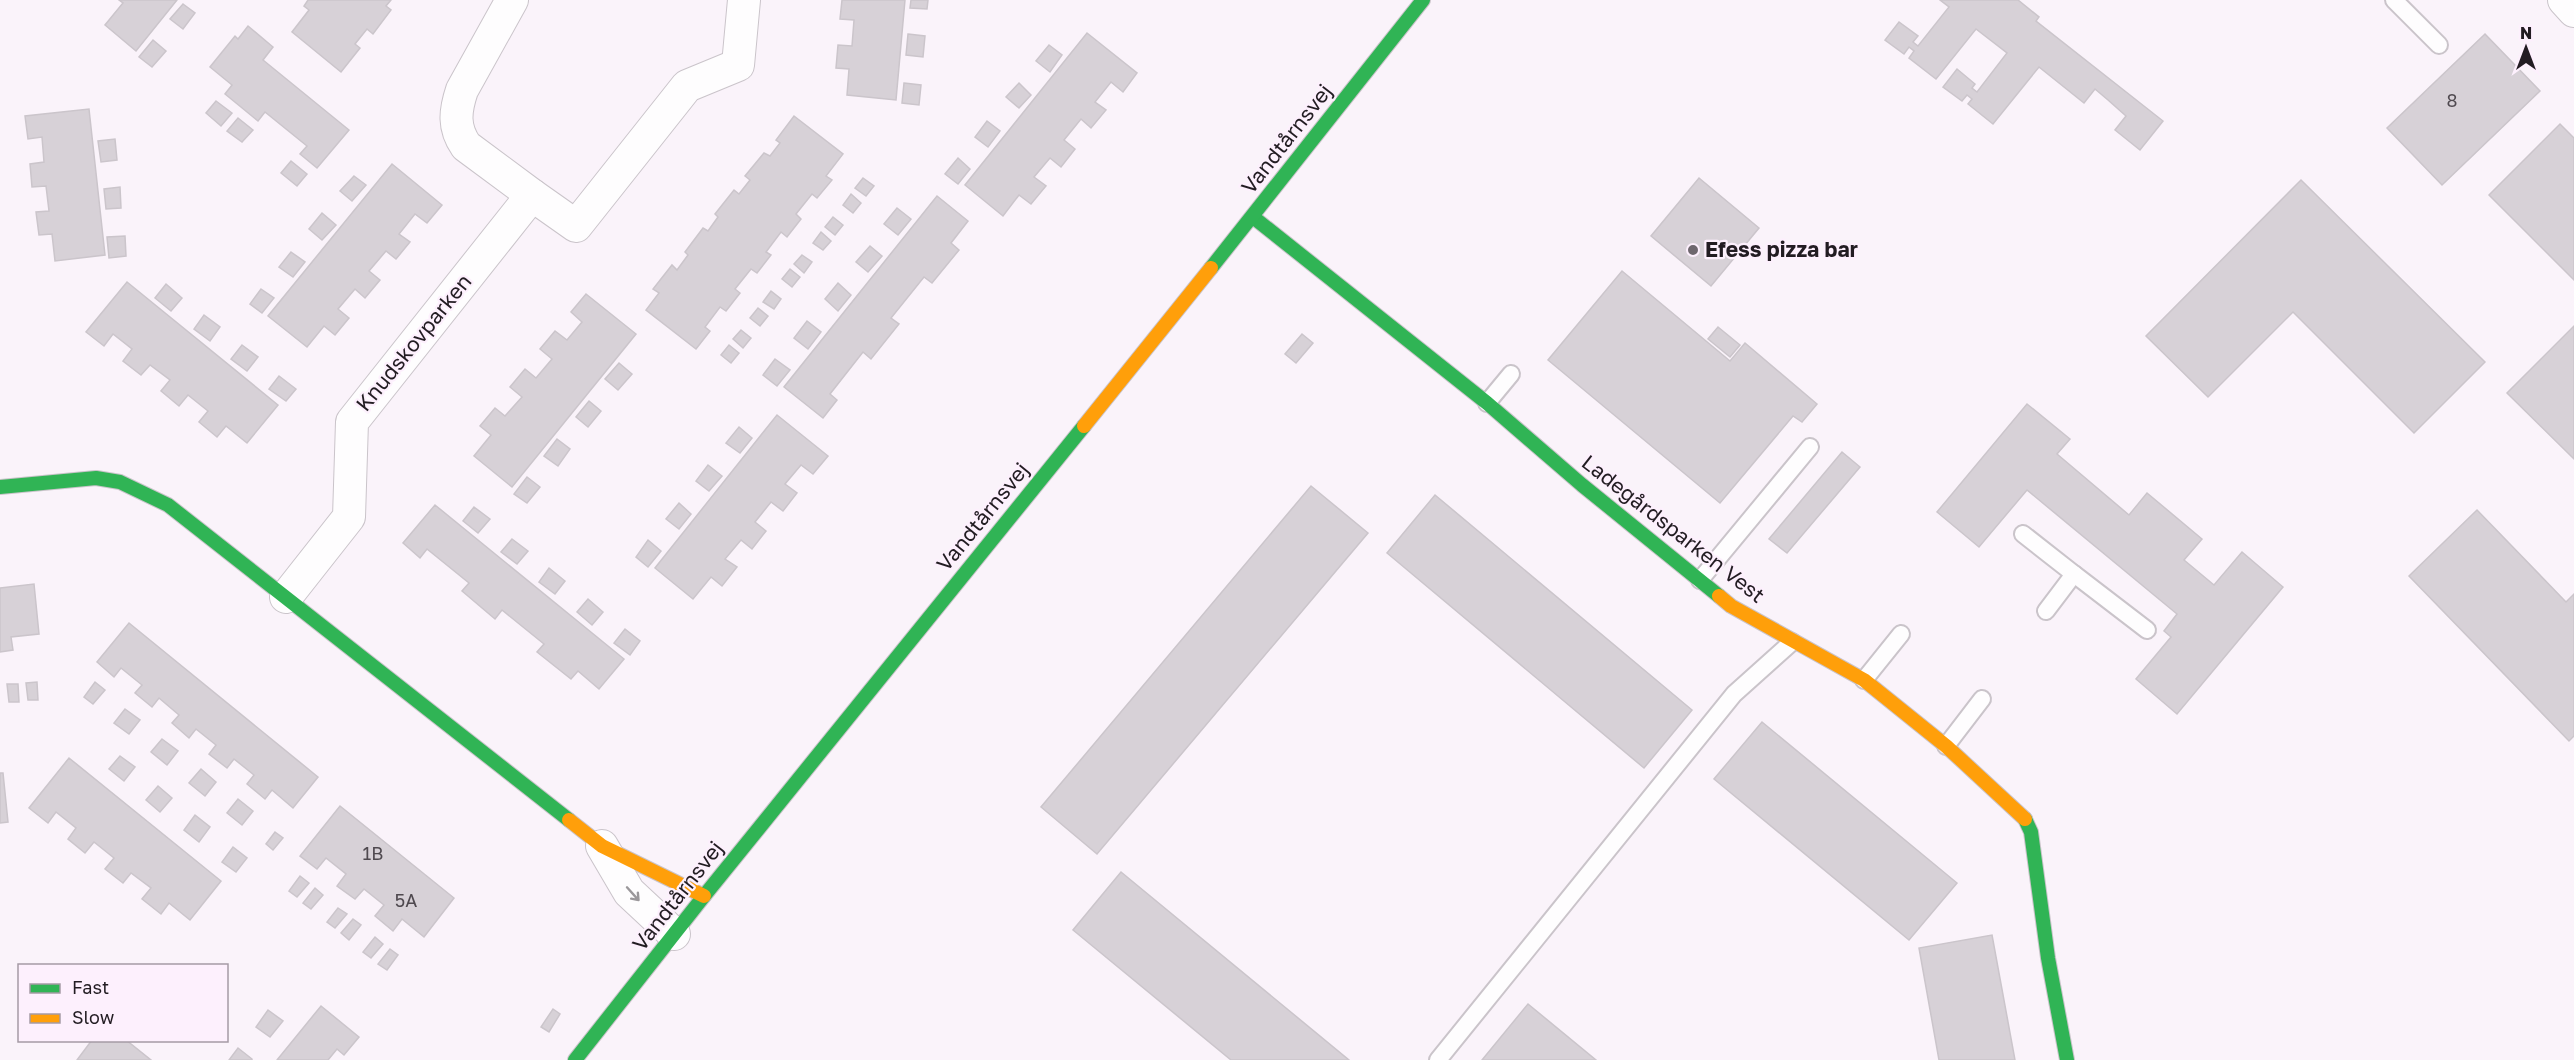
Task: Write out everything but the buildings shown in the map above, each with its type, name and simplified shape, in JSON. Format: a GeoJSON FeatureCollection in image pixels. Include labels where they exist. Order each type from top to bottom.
{"type":"FeatureCollection","features":[{"type":"Feature","properties":{"kind":"street"},"geometry":{"type":"LineString","coordinates":[[512,0],[462,90],[456,106],[459,135],[466,146],[576,226],[687,86],[738,65],[744,0]]}},
{"type":"Feature","properties":{"kind":"street","name":"Vandtårnsvej"},"geometry":{"type":"LineString","coordinates":[[574,1060],[1253,218],[1423,0]]}},
{"type":"Feature","properties":{"kind":"street"},"geometry":{"type":"LineString","coordinates":[[2564,0],[2574,10]]}},
{"type":"Feature","properties":{"kind":"street","name":"Knudskovparken"},"geometry":{"type":"LineString","coordinates":[[286,597],[349,517],[352,422],[532,195]]}},
{"type":"Feature","properties":{"kind":"street","name":"Ladegårdsparken Vest"},"geometry":{"type":"LineString","coordinates":[[1253,218],[1487,403],[1731,606],[1792,642],[1864,680],[1946,746],[2018,811],[2026,820],[2031,832],[2048,958],[2067,1060]]}},
{"type":"Feature","properties":{"kind":"street"},"geometry":{"type":"LineString","coordinates":[[0,487],[96,478],[129,485],[168,505],[602,846],[704,896]]}},
{"type":"Feature","properties":{"kind":"street"},"geometry":{"type":"LineString","coordinates":[[602,846],[629,892],[674,934]]}},
{"type":"Feature","properties":{"kind":"lane"},"geometry":{"type":"LineString","coordinates":[[2394,0],[2439,45]]}},
{"type":"Feature","properties":{"kind":"lane"},"geometry":{"type":"LineString","coordinates":[[1487,403],[1511,374]]}},
{"type":"Feature","properties":{"kind":"lane"},"geometry":{"type":"LineString","coordinates":[[1700,580],[1810,447]]}},
{"type":"Feature","properties":{"kind":"lane"},"geometry":{"type":"LineString","coordinates":[[2023,534],[2147,630]]}},
{"type":"Feature","properties":{"kind":"lane"},"geometry":{"type":"LineString","coordinates":[[2046,611],[2074,574]]}},
{"type":"Feature","properties":{"kind":"lane"},"geometry":{"type":"LineString","coordinates":[[1864,680],[1901,634]]}},
{"type":"Feature","properties":{"kind":"lane"},"geometry":{"type":"LineString","coordinates":[[1438,1060],[1734,694],[1792,642]]}},
{"type":"Feature","properties":{"kind":"lane"},"geometry":{"type":"LineString","coordinates":[[1946,746],[1982,699]]}},
{"type":"Feature","properties":{"kind":"traffic: fast"},"geometry":{"type":"LineString","coordinates":[[1211,268],[1423,0]]}},
{"type":"Feature","properties":{"kind":"traffic: fast"},"geometry":{"type":"LineString","coordinates":[[1253,217],[1487,403],[1582,485],[1719,596]]}},
{"type":"Feature","properties":{"kind":"traffic: fast"},"geometry":{"type":"LineString","coordinates":[[575,1060],[704,896],[1084,426]]}},
{"type":"Feature","properties":{"kind":"traffic: fast"},"geometry":{"type":"LineString","coordinates":[[0,487],[96,478],[120,482],[168,505],[569,820]]}},
{"type":"Feature","properties":{"kind":"traffic: fast"},"geometry":{"type":"LineString","coordinates":[[2025,819],[2031,832],[2048,958],[2067,1060]]}},
{"type":"Feature","properties":{"kind":"traffic: slow"},"geometry":{"type":"LineString","coordinates":[[1084,426],[1211,268]]}},
{"type":"Feature","properties":{"kind":"traffic: slow"},"geometry":{"type":"LineString","coordinates":[[1719,596],[1731,606],[1864,680],[1946,746],[2025,819]]}},
{"type":"Feature","properties":{"kind":"traffic: slow"},"geometry":{"type":"LineString","coordinates":[[569,820],[602,846],[704,896]]}},
{"type":"Feature","properties":{"kind":"place","name":"Efess pizza bar"},"geometry":{"type":"Point","coordinates":[1693,250]}}]}
